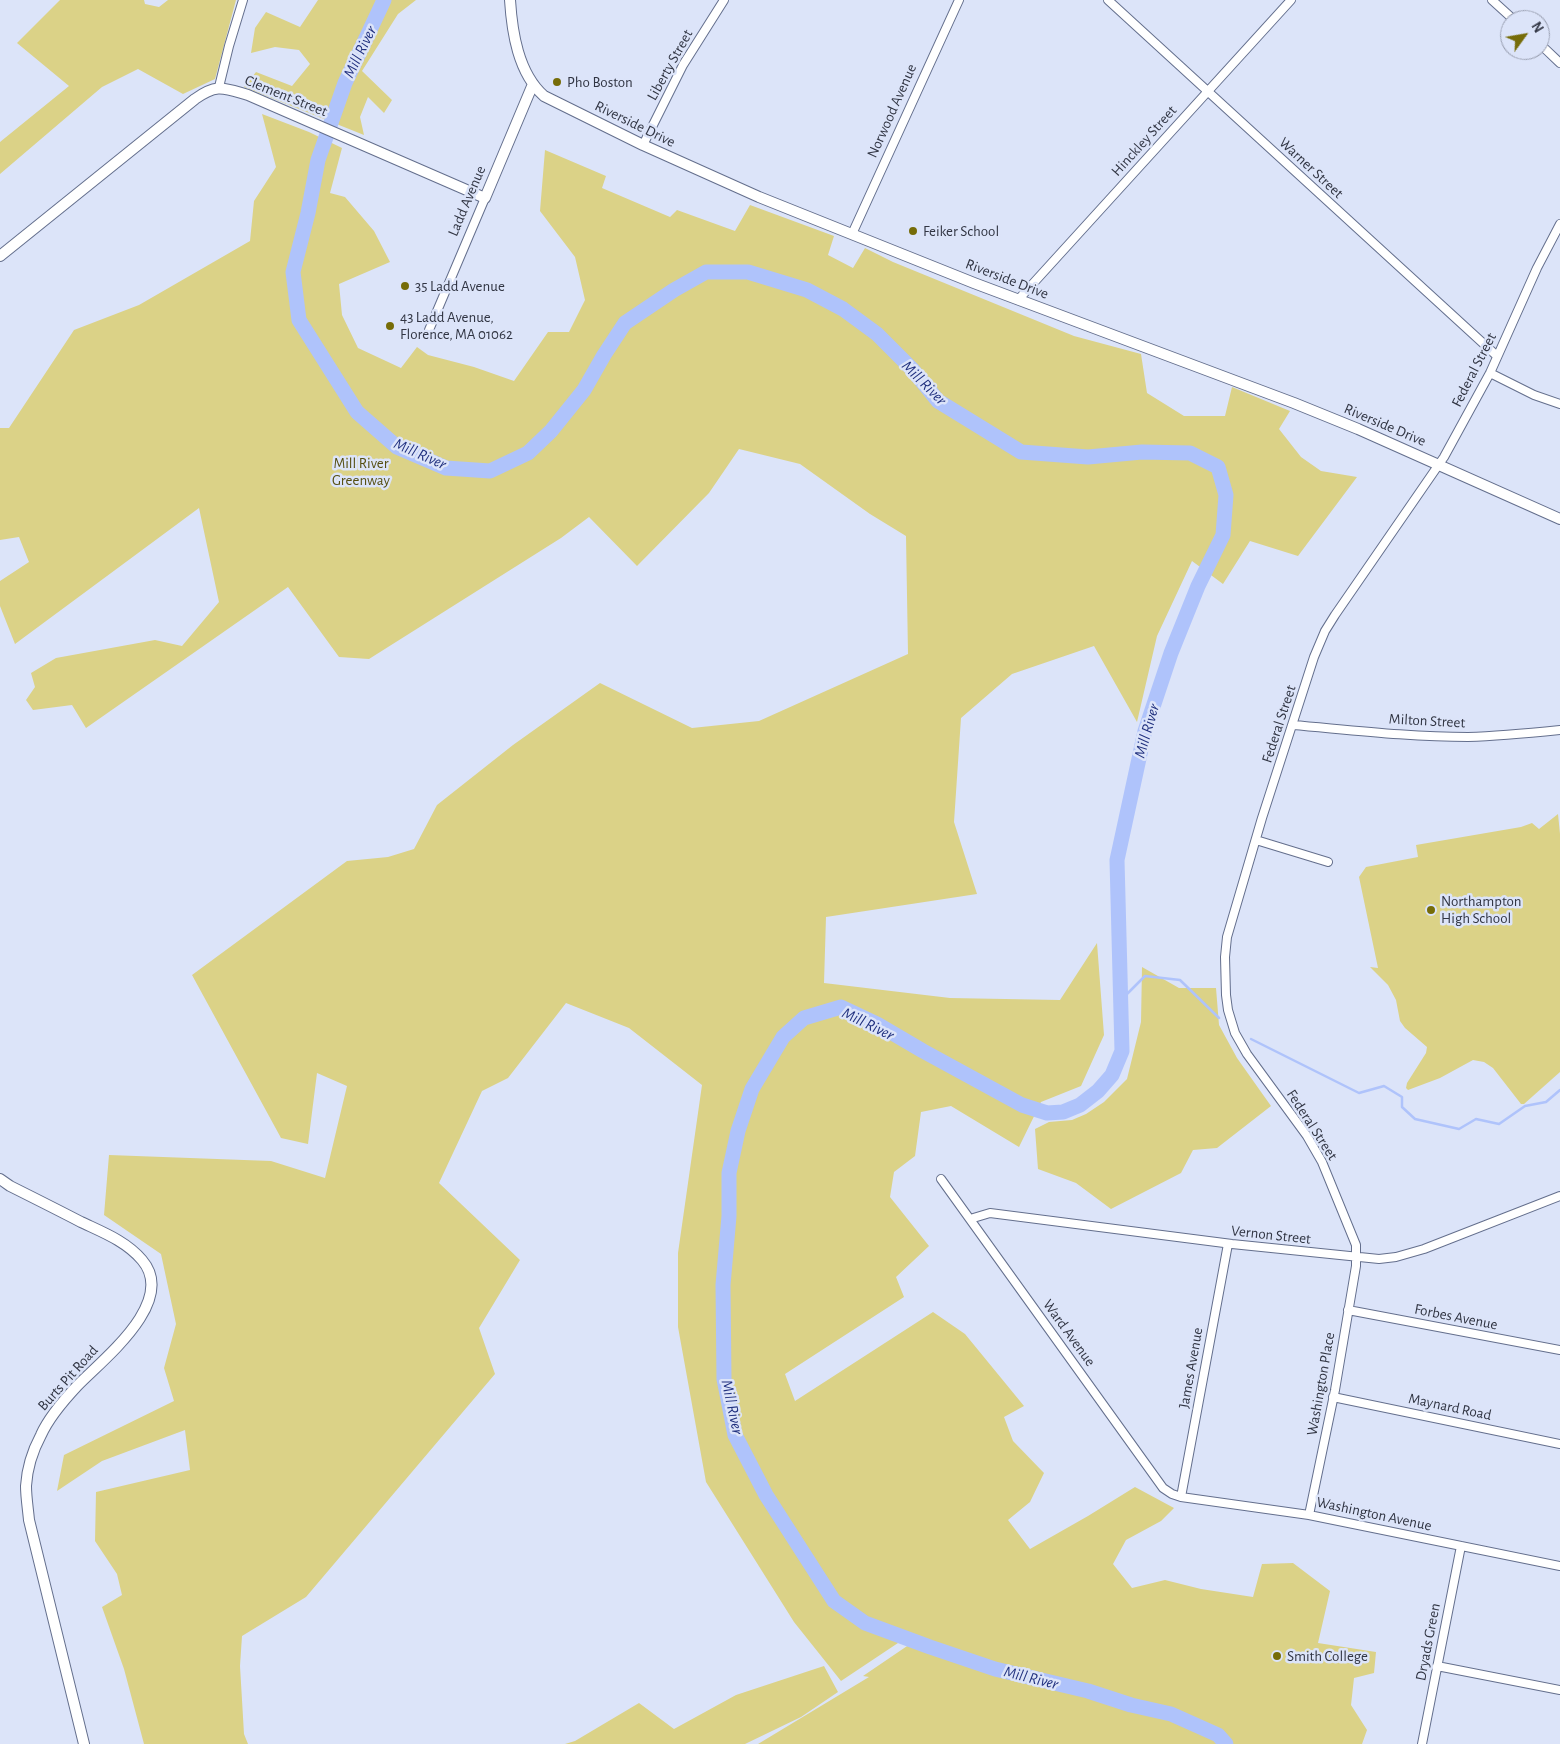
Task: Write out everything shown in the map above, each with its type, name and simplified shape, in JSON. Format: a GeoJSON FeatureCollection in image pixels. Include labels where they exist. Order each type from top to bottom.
{"type":"FeatureCollection","features":[{"type":"Feature","properties":{"kind":"street"},"geometry":{"type":"LineString","coordinates":[[0,256],[195,99],[209,90],[219,87],[243,0]]}},
{"type":"Feature","properties":{"kind":"street","name":"Riverside Drive"},"geometry":{"type":"LineString","coordinates":[[510,0],[518,48],[533,84],[544,96],[642,145],[760,197],[1018,300],[1294,403],[1440,464],[1560,519]]}},
{"type":"Feature","properties":{"kind":"street","name":"Liberty Street"},"geometry":{"type":"LineString","coordinates":[[642,145],[683,66],[724,0]]}},
{"type":"Feature","properties":{"kind":"street","name":"Norwood Avenue"},"geometry":{"type":"LineString","coordinates":[[852,234],[959,0]]}},
{"type":"Feature","properties":{"kind":"street","name":"Warner Street"},"geometry":{"type":"LineString","coordinates":[[1108,0],[1322,198],[1497,356]]}},
{"type":"Feature","properties":{"kind":"street","name":"Hinckley Street"},"geometry":{"type":"LineString","coordinates":[[1018,300],[1291,0]]}},
{"type":"Feature","properties":{"kind":"street"},"geometry":{"type":"LineString","coordinates":[[1492,0],[1503,10]]}},
{"type":"Feature","properties":{"kind":"street"},"geometry":{"type":"LineString","coordinates":[[1550,54],[1560,63]]}},
{"type":"Feature","properties":{"kind":"street","name":"Ladd Avenue"},"geometry":{"type":"LineString","coordinates":[[429,330],[533,84]]}},
{"type":"Feature","properties":{"kind":"street","name":"Clement Street"},"geometry":{"type":"LineString","coordinates":[[219,87],[248,95],[308,120],[485,198]]}},
{"type":"Feature","properties":{"kind":"street","name":"Federal Street"},"geometry":{"type":"LineString","coordinates":[[1357,1258],[1356,1245],[1322,1162],[1306,1136],[1247,1054],[1236,1033],[1228,1010],[1225,957],[1227,937],[1314,657],[1330,622],[1440,464],[1490,373],[1537,268],[1560,224]]}},
{"type":"Feature","properties":{"kind":"street"},"geometry":{"type":"LineString","coordinates":[[1490,373],[1534,395],[1560,404]]}},
{"type":"Feature","properties":{"kind":"street","name":"Milton Street"},"geometry":{"type":"LineString","coordinates":[[1293,725],[1447,736],[1505,735],[1560,730]]}},
{"type":"Feature","properties":{"kind":"street"},"geometry":{"type":"LineString","coordinates":[[1256,840],[1328,862]]}},
{"type":"Feature","properties":{"kind":"street","name":"Burts Pit Road"},"geometry":{"type":"LineString","coordinates":[[0,1179],[10,1186],[121,1242],[143,1260],[150,1276],[151,1292],[139,1320],[125,1339],[54,1413],[40,1435],[29,1466],[26,1486],[29,1520],[84,1744]]}},
{"type":"Feature","properties":{"kind":"street","name":"Ward Avenue"},"geometry":{"type":"LineString","coordinates":[[940,1179],[1163,1488],[1181,1497]]}},
{"type":"Feature","properties":{"kind":"street","name":"Vernon Street"},"geometry":{"type":"LineString","coordinates":[[970,1219],[990,1214],[1357,1258],[1396,1257],[1424,1249],[1560,1196]]}},
{"type":"Feature","properties":{"kind":"street","name":"James Avenue"},"geometry":{"type":"LineString","coordinates":[[1181,1497],[1228,1244]]}},
{"type":"Feature","properties":{"kind":"street","name":"Washington Place"},"geometry":{"type":"LineString","coordinates":[[1309,1515],[1334,1397],[1357,1258]]}},
{"type":"Feature","properties":{"kind":"street","name":"Forbes Avenue"},"geometry":{"type":"LineString","coordinates":[[1348,1310],[1560,1350]]}},
{"type":"Feature","properties":{"kind":"street","name":"Maynard Road"},"geometry":{"type":"LineString","coordinates":[[1334,1397],[1560,1444]]}},
{"type":"Feature","properties":{"kind":"street","name":"Washington Avenue"},"geometry":{"type":"LineString","coordinates":[[1181,1497],[1309,1515],[1560,1566]]}},
{"type":"Feature","properties":{"kind":"street","name":"Dryads Green"},"geometry":{"type":"LineString","coordinates":[[1422,1744],[1461,1546]]}},
{"type":"Feature","properties":{"kind":"street"},"geometry":{"type":"LineString","coordinates":[[1437,1666],[1560,1690]]}},
{"type":"Feature","properties":{"kind":"green space"},"geometry":{"type":"Polygon","coordinates":[[[60,0],[144,0],[145,4],[159,7],[168,0],[236,0],[215,79],[183,94],[138,69],[102,87],[0,174],[0,142],[69,86],[17,43],[60,0]]]}},
{"type":"Feature","properties":{"kind":"green space"},"geometry":{"type":"Polygon","coordinates":[[[318,0],[416,0],[398,14],[362,71],[392,100],[384,113],[368,97],[360,117],[364,135],[244,87],[256,72],[292,86],[310,64],[299,50],[275,47],[251,53],[255,28],[266,12],[300,27],[318,0]]]}},
{"type":"Feature","properties":{"kind":"green space","name":"Mill River Greenway"},"geometry":{"type":"Polygon","coordinates":[[[262,114],[309,132],[342,148],[330,193],[345,197],[374,231],[390,262],[339,284],[342,315],[358,348],[401,368],[417,347],[428,355],[474,367],[514,381],[548,332],[569,332],[585,300],[575,257],[540,211],[545,150],[606,176],[602,188],[670,217],[677,210],[735,231],[750,205],[834,236],[828,255],[853,268],[865,248],[893,262],[1074,336],[1141,354],[1147,393],[1184,416],[1225,416],[1232,387],[1290,411],[1279,429],[1301,457],[1321,471],[1357,477],[1298,556],[1250,541],[1223,584],[1192,561],[1157,636],[1137,722],[1094,646],[1012,674],[961,718],[954,822],[977,894],[826,917],[824,983],[950,998],[1060,1000],[1097,943],[1104,1035],[1081,1086],[1041,1102],[1019,1147],[951,1106],[921,1112],[915,1156],[894,1172],[890,1197],[929,1246],[896,1277],[904,1297],[785,1374],[795,1401],[933,1312],[965,1334],[1024,1406],[1004,1417],[1013,1441],[1044,1473],[1030,1502],[1008,1520],[1030,1549],[1135,1487],[1174,1508],[1161,1521],[1126,1540],[1113,1564],[1132,1588],[1165,1580],[1201,1589],[1253,1597],[1262,1564],[1293,1563],[1330,1591],[1318,1643],[1376,1652],[1374,1673],[1354,1678],[1351,1705],[1367,1730],[1362,1744],[758,1744],[869,1677],[863,1676],[916,1640],[907,1637],[841,1681],[794,1622],[706,1482],[678,1327],[678,1253],[702,1085],[629,1028],[566,1003],[508,1078],[482,1091],[439,1183],[520,1260],[479,1328],[495,1374],[306,1597],[242,1636],[240,1666],[244,1734],[248,1744],[144,1744],[124,1669],[102,1607],[122,1595],[117,1574],[95,1541],[96,1492],[190,1470],[185,1430],[102,1461],[57,1491],[64,1455],[174,1401],[164,1368],[176,1324],[161,1254],[104,1215],[109,1155],[271,1161],[325,1178],[347,1086],[317,1073],[308,1144],[281,1138],[192,975],[347,861],[388,857],[414,849],[437,805],[513,745],[600,683],[692,728],[759,721],[908,654],[906,536],[870,514],[800,464],[739,449],[709,493],[637,566],[589,517],[561,538],[369,659],[339,657],[288,587],[86,728],[72,705],[33,710],[26,700],[35,687],[31,673],[56,658],[155,640],[182,646],[219,602],[199,508],[15,644],[0,606],[0,581],[29,562],[19,537],[0,540],[0,428],[9,428],[74,330],[139,305],[250,241],[254,201],[276,167],[262,114]]]}},
{"type":"Feature","properties":{"kind":"green space"},"geometry":{"type":"Polygon","coordinates":[[[1558,814],[1560,834],[1560,1072],[1524,1104],[1521,1104],[1493,1068],[1484,1062],[1473,1060],[1440,1078],[1408,1090],[1406,1088],[1407,1083],[1426,1053],[1427,1047],[1405,1028],[1400,1021],[1396,1000],[1388,985],[1370,967],[1378,968],[1359,877],[1366,867],[1418,857],[1416,845],[1521,827],[1532,823],[1539,829],[1558,814]]]}},
{"type":"Feature","properties":{"kind":"green space"},"geometry":{"type":"Polygon","coordinates":[[[1142,967],[1179,988],[1216,988],[1219,1025],[1237,1058],[1271,1106],[1217,1148],[1193,1150],[1181,1173],[1111,1209],[1076,1183],[1038,1169],[1035,1129],[1049,1122],[1072,1120],[1086,1114],[1104,1102],[1127,1079],[1141,1022],[1142,967]]]}},
{"type":"Feature","properties":{"kind":"green space"},"geometry":{"type":"Polygon","coordinates":[[[824,1666],[838,1692],[801,1717],[745,1744],[565,1744],[575,1741],[639,1703],[674,1729],[736,1695],[824,1666]]]}},
{"type":"Feature","properties":{"kind":"waterway","name":"Mill River"},"geometry":{"type":"LineString","coordinates":[[384,0],[345,83],[318,160],[308,213],[293,272],[299,320],[357,412],[397,447],[446,468],[490,471],[528,453],[551,431],[584,390],[625,323],[674,290],[706,272],[748,272],[807,290],[843,309],[877,334],[912,369],[938,401],[1021,452],[1088,457],[1142,452],[1190,453],[1218,467],[1226,495],[1223,535],[1198,586],[1171,653],[1145,731],[1117,860],[1122,1051],[1112,1075],[1098,1091],[1080,1105],[1063,1112],[1047,1113],[1022,1105],[877,1024],[841,1007],[804,1018],[783,1037],[752,1089],[738,1131],[729,1173],[729,1216],[723,1285],[724,1379],[735,1435],[766,1495],[834,1601],[865,1623],[930,1647],[995,1669],[1088,1691],[1131,1705],[1171,1714],[1218,1735],[1226,1744]]}},
{"type":"Feature","properties":{"kind":"waterway"},"geometry":{"type":"LineString","coordinates":[[1121,1000],[1145,976],[1180,980],[1219,1018]]}},
{"type":"Feature","properties":{"kind":"waterway"},"geometry":{"type":"LineString","coordinates":[[1251,1039],[1359,1093],[1384,1086],[1402,1097],[1402,1107],[1415,1119],[1459,1129],[1476,1119],[1499,1124],[1525,1106],[1546,1102],[1560,1090]]}},
{"type":"Feature","properties":{"kind":"place","name":"Pho Boston"},"geometry":{"type":"Point","coordinates":[557,82]}},
{"type":"Feature","properties":{"kind":"place","name":"Feiker School"},"geometry":{"type":"Point","coordinates":[913,231]}},
{"type":"Feature","properties":{"kind":"place","name":"35 Ladd Avenue"},"geometry":{"type":"Point","coordinates":[405,286]}},
{"type":"Feature","properties":{"kind":"place","name":"43 Ladd Avenue, Florence, MA 01062"},"geometry":{"type":"Point","coordinates":[390,326]}},
{"type":"Feature","properties":{"kind":"place","name":"Northampton High School"},"geometry":{"type":"Point","coordinates":[1431,910]}},
{"type":"Feature","properties":{"kind":"place","name":"Smith College"},"geometry":{"type":"Point","coordinates":[1277,1656]}}]}
